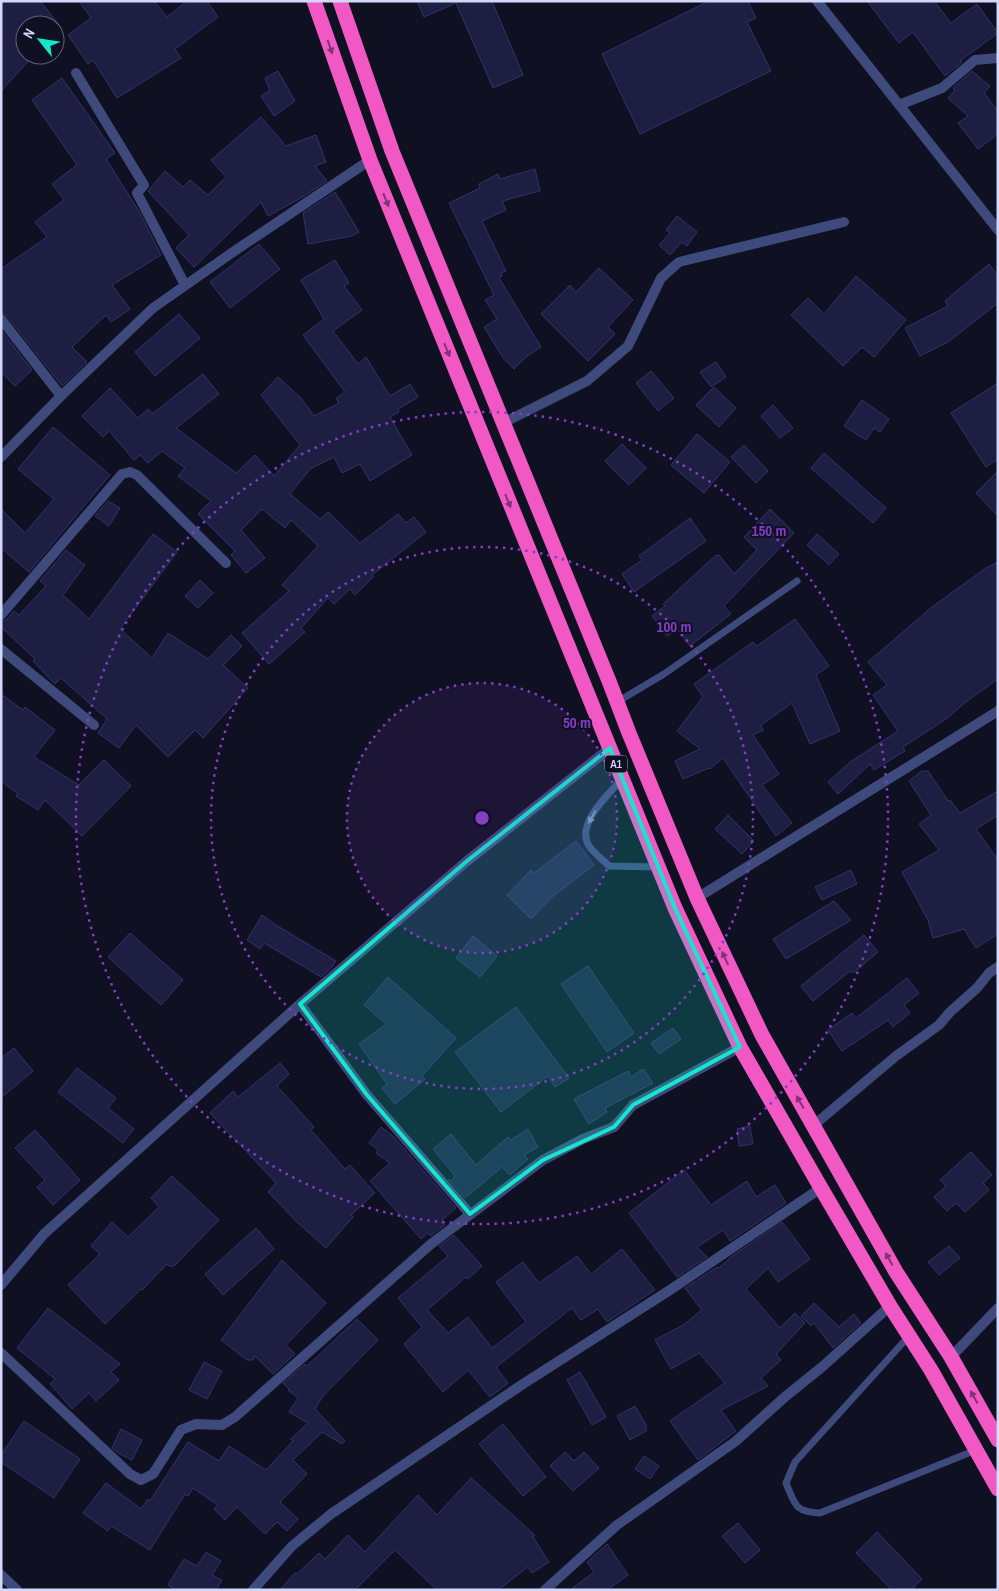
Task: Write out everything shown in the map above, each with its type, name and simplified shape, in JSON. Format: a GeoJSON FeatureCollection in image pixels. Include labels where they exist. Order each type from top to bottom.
{"type":"FeatureCollection","features":[{"type":"Feature","properties":{"kind":"highway","name":"A1"},"geometry":{"type":"LineString","coordinates":[[314,1],[370,160],[675,908],[740,1047],[998,1489]]}},
{"type":"Feature","properties":{"kind":"highway","name":"A1"},"geometry":{"type":"LineString","coordinates":[[340,1],[392,152],[697,898],[762,1036],[896,1272],[951,1357],[998,1440]]}},
{"type":"Feature","properties":{"kind":"street"},"geometry":{"type":"LineString","coordinates":[[817,1],[998,230]]}},
{"type":"Feature","properties":{"kind":"street"},"geometry":{"type":"LineString","coordinates":[[899,105],[942,88],[975,60],[998,58]]}},
{"type":"Feature","properties":{"kind":"street"},"geometry":{"type":"LineString","coordinates":[[76,73],[144,185],[137,193],[185,286]]}},
{"type":"Feature","properties":{"kind":"street"},"geometry":{"type":"LineString","coordinates":[[1,457],[61,396],[153,308],[370,160]]}},
{"type":"Feature","properties":{"kind":"street"},"geometry":{"type":"LineString","coordinates":[[502,423],[586,381],[628,346],[661,278],[679,262],[844,222]]}},
{"type":"Feature","properties":{"kind":"street"},"geometry":{"type":"LineString","coordinates":[[1,319],[61,396]]}},
{"type":"Feature","properties":{"kind":"street"},"geometry":{"type":"LineString","coordinates":[[1,616],[122,474],[130,472],[137,475],[226,563]]}},
{"type":"Feature","properties":{"kind":"street"},"geometry":{"type":"LineString","coordinates":[[1,648],[94,725]]}},
{"type":"Feature","properties":{"kind":"street"},"geometry":{"type":"LineString","coordinates":[[697,898],[998,711]]}},
{"type":"Feature","properties":{"kind":"street"},"geometry":{"type":"LineString","coordinates":[[1,1285],[44,1234],[300,1004],[467,861],[610,748]]}},
{"type":"Feature","properties":{"kind":"street"},"geometry":{"type":"LineString","coordinates":[[814,1125],[896,1056],[939,1025],[950,1012],[998,967]]}},
{"type":"Feature","properties":{"kind":"street"},"geometry":{"type":"LineString","coordinates":[[300,1004],[367,1096],[470,1214]]}},
{"type":"Feature","properties":{"kind":"street"},"geometry":{"type":"LineString","coordinates":[[1,1353],[130,1474],[141,1480],[153,1474],[181,1430],[196,1424],[222,1425],[235,1417],[432,1244],[543,1160],[583,1139],[614,1127],[633,1105],[740,1047]]}},
{"type":"Feature","properties":{"kind":"street"},"geometry":{"type":"LineString","coordinates":[[253,1590],[292,1546],[331,1514],[522,1384],[670,1290],[821,1188]]}},
{"type":"Feature","properties":{"kind":"street"},"geometry":{"type":"LineString","coordinates":[[545,1590],[617,1524],[736,1441],[890,1306]]}},
{"type":"Feature","properties":{"kind":"street"},"geometry":{"type":"LineString","coordinates":[[951,1357],[998,1308]]}},
{"type":"Feature","properties":{"kind":"street"},"geometry":{"type":"LineString","coordinates":[[1,1575],[17,1590]]}},
{"type":"Feature","properties":{"kind":"lane"},"geometry":{"type":"LineString","coordinates":[[617,702],[664,674],[797,581]]}},
{"type":"Feature","properties":{"kind":"lane"},"geometry":{"type":"LineString","coordinates":[[622,779],[589,818],[588,845],[609,866],[658,867]]}},
{"type":"Feature","properties":{"kind":"lane"},"geometry":{"type":"LineString","coordinates":[[909,1336],[795,1462],[786,1483],[796,1506],[807,1512],[820,1514],[976,1450]]}},
{"type":"Feature","properties":{"kind":"highlighted area"},"geometry":{"type":"Polygon","coordinates":[[[610,748],[675,908],[740,1047],[633,1105],[614,1127],[543,1160],[470,1214],[367,1095],[300,1004],[467,861],[610,748]]]}},
{"type":"Feature","properties":{"kind":"building"},"geometry":{"type":"Polygon","coordinates":[[[1,1],[40,1],[51,15],[15,15],[15,65],[25,65],[1,91],[1,1]]]}},
{"type":"Feature","properties":{"kind":"building"},"geometry":{"type":"Polygon","coordinates":[[[79,1],[154,1],[167,17],[187,1],[207,1],[218,17],[175,49],[181,58],[117,98],[93,60],[88,64],[68,35],[91,18],[79,1]]]}},
{"type":"Feature","properties":{"kind":"building"},"geometry":{"type":"Polygon","coordinates":[[[417,1],[492,1],[523,75],[493,88],[456,3],[424,17],[417,1]]]}},
{"type":"Feature","properties":{"kind":"building"},"geometry":{"type":"Polygon","coordinates":[[[709,1],[748,1],[756,18],[747,22],[771,71],[640,134],[602,54],[709,1]]]}},
{"type":"Feature","properties":{"kind":"building"},"geometry":{"type":"Polygon","coordinates":[[[867,1],[934,1],[951,23],[977,4],[998,33],[960,61],[962,62],[945,76],[913,32],[899,43],[867,1]]]}},
{"type":"Feature","properties":{"kind":"building"},"geometry":{"type":"Polygon","coordinates":[[[278,71],[295,101],[274,116],[261,96],[270,90],[265,78],[278,71]]]}},
{"type":"Feature","properties":{"kind":"building"},"geometry":{"type":"Polygon","coordinates":[[[972,71],[990,86],[984,93],[998,111],[998,134],[978,149],[958,123],[968,116],[948,98],[955,90],[953,88],[972,71]]]}},
{"type":"Feature","properties":{"kind":"building"},"geometry":{"type":"Polygon","coordinates":[[[62,78],[115,153],[106,159],[140,213],[161,255],[112,285],[130,309],[111,322],[106,315],[72,347],[87,362],[62,386],[6,315],[1,312],[1,269],[47,237],[35,222],[64,200],[52,184],[77,165],[32,100],[62,78]]]}},
{"type":"Feature","properties":{"kind":"building"},"geometry":{"type":"Polygon","coordinates":[[[261,117],[286,146],[316,135],[326,162],[315,166],[327,181],[268,216],[261,202],[194,267],[176,248],[189,235],[148,191],[165,171],[183,187],[190,180],[208,195],[226,177],[211,160],[261,117]]]}},
{"type":"Feature","properties":{"kind":"building"},"geometry":{"type":"Polygon","coordinates":[[[535,169],[540,191],[502,201],[506,210],[482,221],[506,271],[501,273],[502,276],[499,278],[541,347],[526,357],[514,369],[503,358],[484,327],[497,319],[485,300],[494,295],[449,203],[480,188],[479,184],[498,174],[500,179],[535,169]]]}},
{"type":"Feature","properties":{"kind":"building"},"geometry":{"type":"Polygon","coordinates":[[[335,192],[359,232],[352,236],[308,244],[303,213],[335,192]]]}},
{"type":"Feature","properties":{"kind":"building"},"geometry":{"type":"Polygon","coordinates":[[[677,216],[697,232],[687,246],[682,242],[670,255],[659,245],[670,233],[666,230],[677,216]]]}},
{"type":"Feature","properties":{"kind":"building"},"geometry":{"type":"Polygon","coordinates":[[[259,244],[280,269],[230,308],[210,282],[259,244]]]}},
{"type":"Feature","properties":{"kind":"building"},"geometry":{"type":"Polygon","coordinates":[[[335,260],[349,283],[344,286],[362,310],[333,331],[358,364],[366,357],[390,396],[410,384],[418,397],[398,409],[399,412],[390,417],[412,455],[370,481],[360,464],[342,473],[334,457],[310,469],[290,494],[320,519],[328,512],[360,543],[398,514],[406,523],[414,517],[426,532],[372,575],[373,577],[355,595],[350,589],[334,604],[328,598],[301,628],[305,632],[269,664],[242,633],[289,591],[282,585],[318,546],[291,520],[285,528],[262,509],[241,530],[265,558],[246,573],[231,555],[235,551],[198,514],[211,501],[178,476],[185,468],[162,451],[148,463],[140,455],[134,460],[109,431],[103,437],[82,416],[110,388],[138,418],[148,409],[152,414],[203,374],[219,394],[176,428],[236,473],[255,455],[274,476],[300,445],[261,395],[278,377],[301,398],[314,416],[339,403],[336,398],[345,392],[303,335],[324,319],[301,280],[335,260]]]}},
{"type":"Feature","properties":{"kind":"building"},"geometry":{"type":"Polygon","coordinates":[[[989,264],[998,276],[998,303],[948,342],[920,356],[905,328],[948,306],[945,301],[989,264]]]}},
{"type":"Feature","properties":{"kind":"building"},"geometry":{"type":"Polygon","coordinates":[[[599,268],[633,300],[608,327],[615,334],[588,361],[541,314],[570,285],[576,292],[599,268]]]}},
{"type":"Feature","properties":{"kind":"building"},"geometry":{"type":"Polygon","coordinates":[[[856,276],[906,320],[874,357],[862,347],[843,366],[791,315],[808,298],[824,314],[856,276]]]}},
{"type":"Feature","properties":{"kind":"building"},"geometry":{"type":"Polygon","coordinates":[[[179,314],[200,338],[155,376],[135,352],[179,314]]]}},
{"type":"Feature","properties":{"kind":"building"},"geometry":{"type":"Polygon","coordinates":[[[1,330],[32,370],[15,386],[1,372],[1,330]]]}},
{"type":"Feature","properties":{"kind":"building"},"geometry":{"type":"Polygon","coordinates":[[[716,362],[726,377],[711,387],[700,372],[716,362]]]}},
{"type":"Feature","properties":{"kind":"building"},"geometry":{"type":"Polygon","coordinates":[[[651,371],[674,398],[658,411],[636,383],[651,371]]]}},
{"type":"Feature","properties":{"kind":"building"},"geometry":{"type":"Polygon","coordinates":[[[998,383],[998,459],[986,467],[951,413],[998,383]]]}},
{"type":"Feature","properties":{"kind":"building"},"geometry":{"type":"Polygon","coordinates":[[[714,387],[736,408],[719,427],[696,405],[714,387]]]}},
{"type":"Feature","properties":{"kind":"building"},"geometry":{"type":"Polygon","coordinates":[[[862,400],[889,419],[880,432],[874,428],[866,440],[844,426],[862,400]]]}},
{"type":"Feature","properties":{"kind":"building"},"geometry":{"type":"Polygon","coordinates":[[[773,405],[793,428],[780,438],[761,416],[773,405]]]}},
{"type":"Feature","properties":{"kind":"building"},"geometry":{"type":"Polygon","coordinates":[[[53,427],[110,475],[29,572],[1,548],[1,509],[25,533],[54,499],[18,469],[53,427]]]}},
{"type":"Feature","properties":{"kind":"building"},"geometry":{"type":"Polygon","coordinates":[[[697,434],[730,462],[704,493],[671,465],[697,434]]]}},
{"type":"Feature","properties":{"kind":"building"},"geometry":{"type":"Polygon","coordinates":[[[622,444],[646,468],[629,485],[605,461],[622,444]]]}},
{"type":"Feature","properties":{"kind":"building"},"geometry":{"type":"Polygon","coordinates":[[[744,445],[768,471],[756,483],[731,457],[744,445]]]}},
{"type":"Feature","properties":{"kind":"building"},"geometry":{"type":"Polygon","coordinates":[[[824,453],[886,508],[873,523],[811,468],[824,453]]]}},
{"type":"Feature","properties":{"kind":"building"},"geometry":{"type":"Polygon","coordinates":[[[998,471],[998,516],[976,493],[998,471]]]}},
{"type":"Feature","properties":{"kind":"building"},"geometry":{"type":"Polygon","coordinates":[[[108,501],[120,508],[109,526],[95,516],[108,501]]]}},
{"type":"Feature","properties":{"kind":"building"},"geometry":{"type":"Polygon","coordinates":[[[770,509],[794,533],[724,606],[731,614],[690,646],[677,629],[667,636],[652,616],[665,606],[663,604],[716,555],[719,555],[734,574],[757,550],[744,537],[770,509]]]}},
{"type":"Feature","properties":{"kind":"building"},"geometry":{"type":"Polygon","coordinates":[[[690,518],[706,541],[634,592],[622,574],[642,560],[639,556],[690,518]]]}},
{"type":"Feature","properties":{"kind":"building"},"geometry":{"type":"Polygon","coordinates":[[[153,534],[177,552],[120,629],[152,658],[168,633],[208,659],[231,635],[242,646],[223,665],[248,688],[203,738],[195,730],[168,757],[136,725],[119,748],[98,733],[107,719],[61,678],[55,684],[33,661],[35,659],[1,627],[1,622],[6,620],[14,611],[19,615],[46,586],[40,581],[66,550],[85,565],[63,595],[89,619],[153,534]]]}},
{"type":"Feature","properties":{"kind":"building"},"geometry":{"type":"Polygon","coordinates":[[[817,534],[839,554],[829,565],[807,545],[817,534]]]}},
{"type":"Feature","properties":{"kind":"building"},"geometry":{"type":"Polygon","coordinates":[[[998,562],[998,679],[946,719],[903,747],[905,751],[874,770],[870,764],[838,794],[828,782],[850,762],[898,731],[873,695],[887,685],[868,662],[932,607],[986,568],[998,562]]]}},
{"type":"Feature","properties":{"kind":"building"},"geometry":{"type":"Polygon","coordinates":[[[200,580],[213,593],[198,608],[185,596],[200,580]]]}},
{"type":"Feature","properties":{"kind":"building"},"geometry":{"type":"Polygon","coordinates":[[[795,619],[829,666],[816,675],[840,731],[810,744],[792,703],[761,725],[763,730],[753,735],[779,774],[762,785],[792,823],[776,836],[723,758],[710,769],[683,779],[675,761],[700,749],[677,731],[703,697],[694,684],[753,642],[757,646],[795,619]]]}},
{"type":"Feature","properties":{"kind":"building"},"geometry":{"type":"Polygon","coordinates":[[[1,694],[23,710],[25,707],[55,730],[34,757],[79,785],[104,760],[131,786],[82,836],[45,800],[38,810],[16,796],[18,794],[1,781],[1,694]]]}},
{"type":"Feature","properties":{"kind":"building"},"geometry":{"type":"Polygon","coordinates":[[[922,771],[928,771],[948,801],[950,800],[960,813],[998,791],[998,815],[976,829],[998,860],[998,934],[976,948],[964,929],[933,938],[928,920],[902,872],[939,850],[919,824],[931,815],[909,781],[922,771]]]}},
{"type":"Feature","properties":{"kind":"building"},"geometry":{"type":"Polygon","coordinates":[[[728,815],[754,841],[742,854],[715,829],[728,815]]]}},
{"type":"Feature","properties":{"kind":"building"},"geometry":{"type":"Polygon","coordinates":[[[576,841],[594,865],[552,897],[531,919],[507,895],[531,870],[534,873],[576,841]]]}},
{"type":"Feature","properties":{"kind":"building"},"geometry":{"type":"Polygon","coordinates":[[[851,870],[857,884],[822,900],[815,887],[851,870]]]}},
{"type":"Feature","properties":{"kind":"building"},"geometry":{"type":"Polygon","coordinates":[[[834,901],[851,920],[786,959],[773,939],[834,901]]]}},
{"type":"Feature","properties":{"kind":"building"},"geometry":{"type":"Polygon","coordinates":[[[262,915],[336,961],[321,977],[264,943],[260,949],[247,940],[262,915]]]}},
{"type":"Feature","properties":{"kind":"building"},"geometry":{"type":"Polygon","coordinates":[[[130,933],[183,980],[161,1005],[108,957],[130,933]]]}},
{"type":"Feature","properties":{"kind":"building"},"geometry":{"type":"Polygon","coordinates":[[[864,935],[878,952],[853,973],[850,971],[813,1001],[801,986],[864,935]]]}},
{"type":"Feature","properties":{"kind":"building"},"geometry":{"type":"Polygon","coordinates":[[[473,936],[497,956],[480,977],[456,958],[473,936]]]}},
{"type":"Feature","properties":{"kind":"building"},"geometry":{"type":"Polygon","coordinates":[[[588,966],[634,1033],[607,1052],[561,984],[588,966]]]}},
{"type":"Feature","properties":{"kind":"building"},"geometry":{"type":"Polygon","coordinates":[[[388,977],[456,1038],[422,1076],[425,1079],[395,1104],[382,1088],[387,1084],[359,1044],[386,1024],[364,1005],[388,977]]]}},
{"type":"Feature","properties":{"kind":"building"},"geometry":{"type":"Polygon","coordinates":[[[907,978],[919,993],[904,1005],[910,1013],[893,1027],[888,1020],[842,1051],[828,1030],[852,1013],[856,1018],[907,978]]]}},
{"type":"Feature","properties":{"kind":"building"},"geometry":{"type":"Polygon","coordinates":[[[516,1007],[569,1078],[555,1087],[548,1076],[501,1112],[455,1052],[516,1007]]]}},
{"type":"Feature","properties":{"kind":"building"},"geometry":{"type":"Polygon","coordinates":[[[673,1028],[681,1039],[659,1054],[651,1043],[673,1028]]]}},
{"type":"Feature","properties":{"kind":"building"},"geometry":{"type":"Polygon","coordinates":[[[14,1048],[33,1071],[1,1098],[1,1058],[14,1048]]]}},
{"type":"Feature","properties":{"kind":"building"},"geometry":{"type":"Polygon","coordinates":[[[280,1063],[289,1074],[277,1086],[314,1127],[311,1130],[345,1169],[350,1165],[375,1193],[351,1215],[353,1217],[326,1248],[268,1192],[276,1183],[210,1113],[233,1091],[238,1097],[280,1063]]]}},
{"type":"Feature","properties":{"kind":"building"},"geometry":{"type":"Polygon","coordinates":[[[77,1068],[116,1098],[108,1108],[134,1129],[123,1143],[58,1092],[77,1068]]]}},
{"type":"Feature","properties":{"kind":"building"},"geometry":{"type":"Polygon","coordinates":[[[643,1069],[653,1083],[605,1108],[607,1112],[589,1124],[574,1099],[628,1071],[631,1077],[643,1069]]]}},
{"type":"Feature","properties":{"kind":"building"},"geometry":{"type":"Polygon","coordinates":[[[750,1126],[753,1144],[739,1146],[737,1129],[750,1126]]]}},
{"type":"Feature","properties":{"kind":"building"},"geometry":{"type":"Polygon","coordinates":[[[381,1127],[394,1137],[456,1208],[442,1220],[445,1225],[430,1236],[428,1233],[421,1239],[370,1181],[390,1163],[376,1153],[378,1150],[369,1143],[381,1127]]]}},
{"type":"Feature","properties":{"kind":"building"},"geometry":{"type":"Polygon","coordinates":[[[528,1129],[538,1147],[524,1155],[528,1159],[510,1175],[502,1167],[465,1198],[448,1179],[451,1181],[455,1176],[433,1149],[451,1134],[476,1165],[508,1137],[511,1140],[528,1129]]]}},
{"type":"Feature","properties":{"kind":"building"},"geometry":{"type":"Polygon","coordinates":[[[35,1130],[80,1180],[53,1205],[37,1187],[45,1180],[15,1148],[35,1130]]]}},
{"type":"Feature","properties":{"kind":"building"},"geometry":{"type":"Polygon","coordinates":[[[971,1152],[992,1175],[983,1183],[989,1190],[965,1212],[956,1203],[947,1211],[934,1197],[946,1186],[940,1180],[971,1152]]]}},
{"type":"Feature","properties":{"kind":"building"},"geometry":{"type":"Polygon","coordinates":[[[684,1170],[711,1205],[747,1181],[756,1197],[775,1185],[786,1203],[730,1241],[723,1230],[697,1247],[707,1257],[677,1277],[629,1213],[684,1170]]]}},
{"type":"Feature","properties":{"kind":"building"},"geometry":{"type":"Polygon","coordinates":[[[172,1176],[219,1220],[174,1266],[167,1264],[105,1324],[68,1285],[100,1254],[91,1246],[112,1222],[128,1237],[159,1207],[151,1198],[172,1176]]]}},
{"type":"Feature","properties":{"kind":"building"},"geometry":{"type":"Polygon","coordinates":[[[782,1222],[810,1259],[778,1282],[768,1268],[746,1289],[780,1328],[795,1313],[805,1323],[776,1354],[781,1360],[761,1378],[768,1386],[721,1410],[736,1431],[698,1460],[670,1421],[725,1383],[699,1353],[671,1369],[655,1340],[683,1325],[702,1310],[685,1288],[717,1267],[719,1268],[732,1256],[782,1222]]]}},
{"type":"Feature","properties":{"kind":"building"},"geometry":{"type":"Polygon","coordinates":[[[256,1228],[274,1249],[223,1295],[205,1274],[256,1228]]]}},
{"type":"Feature","properties":{"kind":"building"},"geometry":{"type":"Polygon","coordinates":[[[454,1235],[482,1266],[427,1310],[448,1333],[468,1317],[492,1348],[526,1322],[496,1282],[523,1262],[539,1283],[577,1256],[591,1274],[622,1249],[655,1290],[607,1322],[598,1309],[581,1320],[572,1308],[496,1367],[508,1383],[490,1397],[468,1370],[443,1392],[404,1344],[422,1327],[398,1298],[448,1256],[439,1246],[454,1235]]]}},
{"type":"Feature","properties":{"kind":"building"},"geometry":{"type":"Polygon","coordinates":[[[949,1246],[960,1258],[939,1275],[928,1262],[949,1246]]]}},
{"type":"Feature","properties":{"kind":"building"},"geometry":{"type":"Polygon","coordinates":[[[282,1260],[326,1303],[286,1345],[295,1354],[273,1374],[255,1356],[253,1360],[247,1360],[221,1340],[282,1260]]]}},
{"type":"Feature","properties":{"kind":"building"},"geometry":{"type":"Polygon","coordinates":[[[814,1303],[839,1327],[854,1314],[861,1323],[833,1348],[814,1323],[811,1326],[801,1316],[814,1303]]]}},
{"type":"Feature","properties":{"kind":"building"},"geometry":{"type":"Polygon","coordinates":[[[48,1308],[120,1364],[111,1372],[119,1380],[96,1401],[89,1393],[72,1409],[50,1384],[55,1379],[17,1348],[48,1308]]]}},
{"type":"Feature","properties":{"kind":"building"},"geometry":{"type":"Polygon","coordinates":[[[357,1319],[378,1340],[323,1396],[315,1409],[345,1441],[342,1444],[322,1432],[293,1460],[307,1474],[280,1502],[298,1519],[287,1531],[277,1522],[265,1534],[237,1507],[225,1520],[214,1509],[218,1505],[193,1488],[188,1496],[185,1494],[150,1550],[111,1526],[108,1531],[83,1513],[106,1483],[141,1509],[148,1499],[150,1501],[188,1442],[219,1461],[229,1446],[266,1470],[293,1441],[291,1439],[308,1423],[289,1412],[298,1398],[283,1383],[305,1364],[307,1366],[357,1319]]]}},
{"type":"Feature","properties":{"kind":"building"},"geometry":{"type":"Polygon","coordinates":[[[204,1362],[222,1371],[207,1399],[189,1390],[204,1362]]]}},
{"type":"Feature","properties":{"kind":"building"},"geometry":{"type":"Polygon","coordinates":[[[580,1372],[606,1417],[592,1425],[567,1380],[580,1372]]]}},
{"type":"Feature","properties":{"kind":"building"},"geometry":{"type":"Polygon","coordinates":[[[635,1406],[646,1425],[646,1431],[630,1440],[617,1416],[635,1406]]]}},
{"type":"Feature","properties":{"kind":"building"},"geometry":{"type":"Polygon","coordinates":[[[24,1421],[80,1459],[54,1498],[1,1462],[1,1455],[24,1421]]]}},
{"type":"Feature","properties":{"kind":"building"},"geometry":{"type":"Polygon","coordinates":[[[503,1424],[546,1477],[523,1496],[479,1444],[503,1424]]]}},
{"type":"Feature","properties":{"kind":"building"},"geometry":{"type":"Polygon","coordinates":[[[121,1429],[142,1440],[132,1460],[112,1448],[121,1429]]]}},
{"type":"Feature","properties":{"kind":"building"},"geometry":{"type":"Polygon","coordinates":[[[565,1452],[574,1461],[584,1452],[599,1468],[573,1491],[550,1466],[565,1452]]]}},
{"type":"Feature","properties":{"kind":"building"},"geometry":{"type":"Polygon","coordinates":[[[644,1456],[659,1466],[650,1479],[635,1469],[644,1456]]]}},
{"type":"Feature","properties":{"kind":"building"},"geometry":{"type":"Polygon","coordinates":[[[471,1478],[535,1535],[533,1537],[549,1562],[532,1573],[528,1567],[498,1590],[437,1590],[395,1550],[355,1590],[280,1590],[295,1573],[297,1574],[319,1553],[325,1559],[348,1535],[365,1552],[418,1495],[437,1515],[471,1478]]]}},
{"type":"Feature","properties":{"kind":"building"},"geometry":{"type":"Polygon","coordinates":[[[738,1523],[760,1550],[745,1563],[722,1536],[738,1523]]]}},
{"type":"Feature","properties":{"kind":"building"},"geometry":{"type":"Polygon","coordinates":[[[877,1532],[922,1579],[911,1590],[892,1590],[856,1553],[877,1532]]]}},
{"type":"Feature","properties":{"kind":"building"},"geometry":{"type":"Polygon","coordinates":[[[607,1544],[628,1575],[607,1590],[570,1590],[594,1572],[587,1562],[607,1544]]]}},
{"type":"Feature","properties":{"kind":"building"},"geometry":{"type":"Polygon","coordinates":[[[206,1552],[221,1561],[212,1575],[222,1580],[216,1590],[176,1590],[168,1585],[184,1559],[197,1566],[206,1552]]]}}]}
